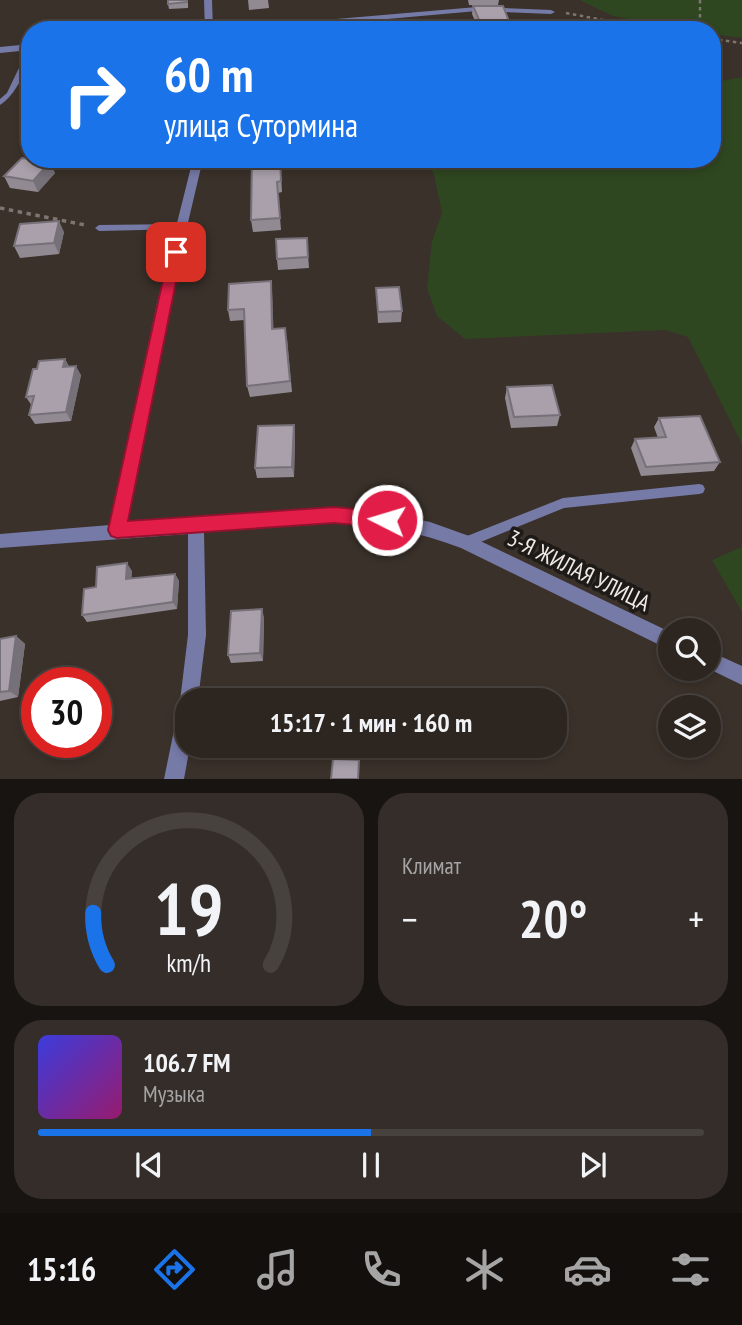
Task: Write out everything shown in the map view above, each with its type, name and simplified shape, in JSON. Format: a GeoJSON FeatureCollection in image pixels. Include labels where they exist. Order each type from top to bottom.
{"type":"FeatureCollection","features":[{"type":"Feature","properties":{"kind":"street"},"geometry":{"type":"LineString","coordinates":[[208,0],[209,21]]}},
{"type":"Feature","properties":{"kind":"street"},"geometry":{"type":"LineString","coordinates":[[339,21],[477,9],[551,12]]}},
{"type":"Feature","properties":{"kind":"street"},"geometry":{"type":"LineString","coordinates":[[0,50],[21,49]]}},
{"type":"Feature","properties":{"kind":"street"},"geometry":{"type":"LineString","coordinates":[[117,530],[196,168]]}},
{"type":"Feature","properties":{"kind":"street","name":"3-Я ЖИЛАЯ УЛИЦА"},"geometry":{"type":"LineString","coordinates":[[0,541],[334,515],[387,520],[430,529],[466,542],[658,635]]}},
{"type":"Feature","properties":{"kind":"street"},"geometry":{"type":"LineString","coordinates":[[190,688],[197,635],[196,524]]}},
{"type":"Feature","properties":{"kind":"street"},"geometry":{"type":"LineString","coordinates":[[721,666],[742,676]]}},
{"type":"Feature","properties":{"kind":"street"},"geometry":{"type":"LineString","coordinates":[[174,779],[178,758]]}},
{"type":"Feature","properties":{"kind":"lane"},"geometry":{"type":"LineString","coordinates":[[0,103],[10,94],[21,69]]}},
{"type":"Feature","properties":{"kind":"lane"},"geometry":{"type":"LineString","coordinates":[[99,228],[182,227]]}},
{"type":"Feature","properties":{"kind":"lane"},"geometry":{"type":"LineString","coordinates":[[466,542],[563,503],[699,489]]}},
{"type":"Feature","properties":{"kind":"path"},"geometry":{"type":"LineString","coordinates":[[699,0],[700,21]]}},
{"type":"Feature","properties":{"kind":"path"},"geometry":{"type":"LineString","coordinates":[[551,12],[614,21]]}},
{"type":"Feature","properties":{"kind":"path"},"geometry":{"type":"LineString","coordinates":[[721,41],[742,43]]}},
{"type":"Feature","properties":{"kind":"path"},"geometry":{"type":"LineString","coordinates":[[0,208],[99,228]]}},
{"type":"Feature","properties":{"kind":"green space"},"geometry":{"type":"Polygon","coordinates":[[[580,0],[742,0],[742,38],[721,35],[721,21],[640,21],[613,16],[580,0]]]}},
{"type":"Feature","properties":{"kind":"green space"},"geometry":{"type":"Polygon","coordinates":[[[742,77],[742,444],[688,337],[665,330],[465,339],[437,316],[427,288],[432,241],[442,213],[434,174],[430,168],[721,168],[721,81],[742,77]]]}},
{"type":"Feature","properties":{"kind":"green space"},"geometry":{"type":"Polygon","coordinates":[[[742,547],[742,612],[712,560],[742,547]]]}},
{"type":"Feature","properties":{"kind":"building"},"geometry":{"type":"Polygon","coordinates":[[[168,0],[187,0],[187,2],[168,4],[168,0]]]}},
{"type":"Feature","properties":{"kind":"building"},"geometry":{"type":"Polygon","coordinates":[[[473,6],[503,6],[509,21],[480,21],[473,6]]]}},
{"type":"Feature","properties":{"kind":"building"},"geometry":{"type":"Polygon","coordinates":[[[21,159],[21,168],[45,168],[33,181],[4,176],[21,159]]]}},
{"type":"Feature","properties":{"kind":"building"},"geometry":{"type":"Polygon","coordinates":[[[252,168],[280,168],[281,181],[277,182],[280,218],[251,220],[252,168]]]}},
{"type":"Feature","properties":{"kind":"building"},"geometry":{"type":"Polygon","coordinates":[[[59,221],[54,243],[14,246],[20,224],[59,221]]]}},
{"type":"Feature","properties":{"kind":"building"},"geometry":{"type":"Polygon","coordinates":[[[307,238],[308,257],[277,259],[276,239],[307,238]]]}},
{"type":"Feature","properties":{"kind":"building"},"geometry":{"type":"Polygon","coordinates":[[[271,281],[272,329],[285,328],[290,381],[247,386],[244,309],[228,310],[229,284],[271,281]]]}},
{"type":"Feature","properties":{"kind":"building"},"geometry":{"type":"Polygon","coordinates":[[[399,287],[402,311],[378,312],[376,288],[399,287]]]}},
{"type":"Feature","properties":{"kind":"building"},"geometry":{"type":"Polygon","coordinates":[[[65,359],[63,367],[76,366],[66,412],[29,415],[34,396],[26,397],[33,369],[37,369],[39,361],[65,359]]]}},
{"type":"Feature","properties":{"kind":"building"},"geometry":{"type":"Polygon","coordinates":[[[552,385],[560,415],[514,417],[507,387],[552,385]]]}},
{"type":"Feature","properties":{"kind":"building"},"geometry":{"type":"Polygon","coordinates":[[[700,416],[720,462],[646,467],[635,439],[666,437],[659,418],[700,416]]]}},
{"type":"Feature","properties":{"kind":"building"},"geometry":{"type":"Polygon","coordinates":[[[294,425],[292,467],[255,468],[258,426],[294,425]]]}},
{"type":"Feature","properties":{"kind":"building"},"geometry":{"type":"Polygon","coordinates":[[[127,563],[126,579],[175,574],[173,602],[82,615],[84,589],[96,587],[97,567],[127,563]]]}},
{"type":"Feature","properties":{"kind":"building"},"geometry":{"type":"Polygon","coordinates":[[[262,609],[260,653],[228,655],[231,611],[262,609]]]}},
{"type":"Feature","properties":{"kind":"building"},"geometry":{"type":"Polygon","coordinates":[[[16,636],[9,691],[0,692],[0,639],[16,636]]]}},
{"type":"Feature","properties":{"kind":"building"},"geometry":{"type":"Polygon","coordinates":[[[333,759],[359,760],[358,779],[331,779],[333,759]]]}},
{"type":"Feature","properties":{"kind":"route"},"geometry":{"type":"LineString","coordinates":[[176,252],[163,303],[117,530],[334,515],[387,520]]}}]}
